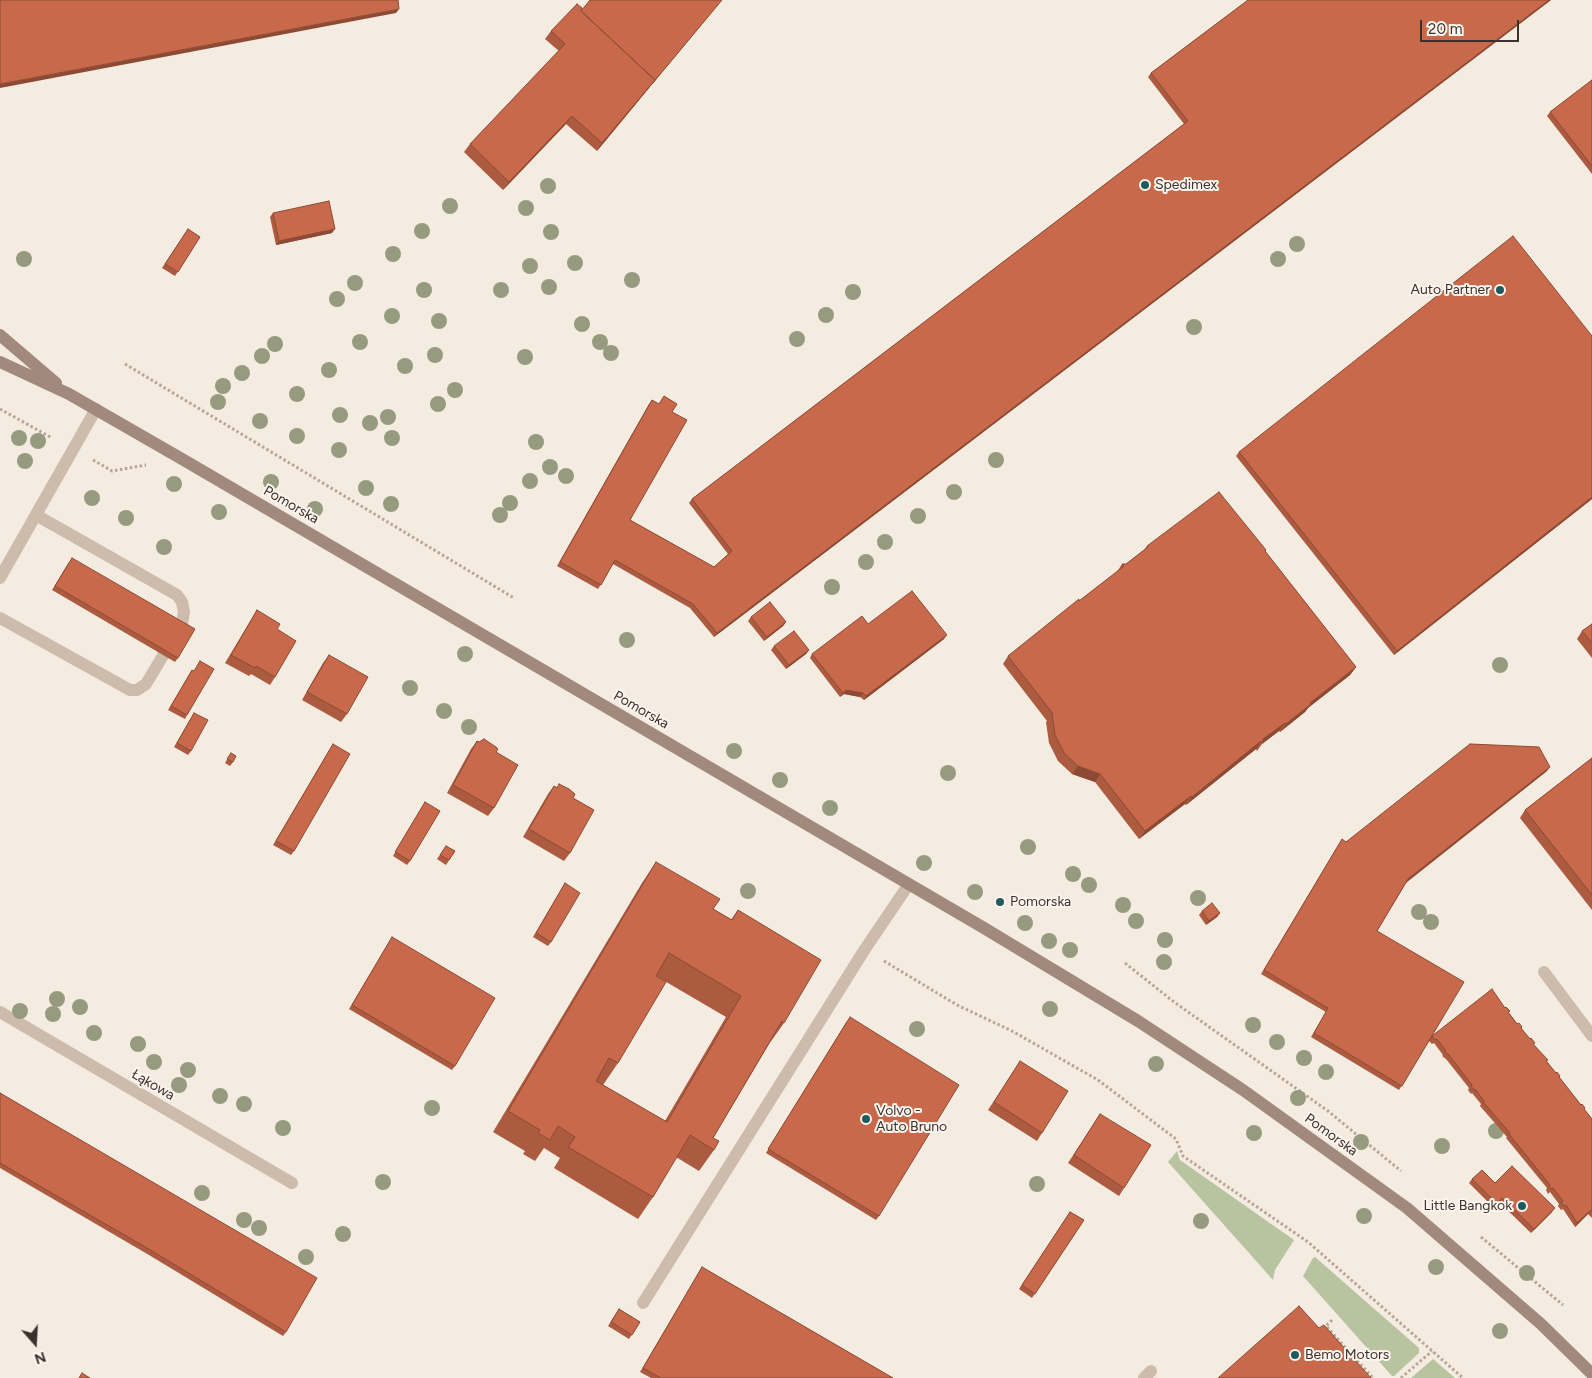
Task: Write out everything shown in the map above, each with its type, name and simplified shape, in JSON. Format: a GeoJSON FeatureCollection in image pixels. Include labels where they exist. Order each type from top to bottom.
{"type":"FeatureCollection","features":[{"type":"Feature","properties":{"kind":"street","name":"Pomorska"},"geometry":{"type":"LineString","coordinates":[[0,335],[70,394]]}},
{"type":"Feature","properties":{"kind":"street","name":"Pomorska"},"geometry":{"type":"LineString","coordinates":[[0,362],[70,394],[96,409],[909,884],[1138,1021],[1212,1069],[1407,1208],[1540,1324],[1592,1374]]}},
{"type":"Feature","properties":{"kind":"lane"},"geometry":{"type":"LineString","coordinates":[[0,578],[96,409]]}},
{"type":"Feature","properties":{"kind":"lane"},"geometry":{"type":"LineString","coordinates":[[0,618],[130,690],[138,690],[146,684],[182,624],[183,607],[177,595],[36,516]]}},
{"type":"Feature","properties":{"kind":"lane"},"geometry":{"type":"LineString","coordinates":[[643,1303],[864,949],[909,884]]}},
{"type":"Feature","properties":{"kind":"lane"},"geometry":{"type":"LineString","coordinates":[[1544,972],[1592,1036]]}},
{"type":"Feature","properties":{"kind":"lane","name":"Łąkowa"},"geometry":{"type":"LineString","coordinates":[[0,1012],[292,1183]]}},
{"type":"Feature","properties":{"kind":"path"},"geometry":{"type":"LineString","coordinates":[[125,364],[514,598]]}},
{"type":"Feature","properties":{"kind":"path"},"geometry":{"type":"LineString","coordinates":[[864,949],[957,1006],[1012,1031],[1098,1080],[1176,1139],[1183,1156],[1308,1242],[1463,1378]]}},
{"type":"Feature","properties":{"kind":"path"},"geometry":{"type":"LineString","coordinates":[[1125,963],[1174,1002],[1328,1111],[1404,1174]]}},
{"type":"Feature","properties":{"kind":"path"},"geometry":{"type":"LineString","coordinates":[[1480,1236],[1563,1305]]}},
{"type":"Feature","properties":{"kind":"path"},"geometry":{"type":"LineString","coordinates":[[1332,1320],[1326,1326],[1373,1378]]}},
{"type":"Feature","properties":{"kind":"path"},"geometry":{"type":"LineString","coordinates":[[1401,1378],[1432,1351]]}},
{"type":"Feature","properties":{"kind":"green space"},"geometry":{"type":"Polygon","coordinates":[[[1177,1151],[1180,1160],[1294,1240],[1275,1270],[1273,1280],[1168,1162],[1177,1151]]]}},
{"type":"Feature","properties":{"kind":"green space"},"geometry":{"type":"Polygon","coordinates":[[[1315,1257],[1419,1348],[1419,1353],[1394,1376],[1303,1276],[1315,1257]]]}},
{"type":"Feature","properties":{"kind":"green space"},"geometry":{"type":"Polygon","coordinates":[[[1433,1359],[1455,1378],[1411,1378],[1433,1359]]]}},
{"type":"Feature","properties":{"kind":"building"},"geometry":{"type":"Polygon","coordinates":[[[0,0],[398,0],[399,9],[0,84],[0,0]]]}},
{"type":"Feature","properties":{"kind":"building"},"geometry":{"type":"Polygon","coordinates":[[[590,0],[722,0],[652,84],[655,80],[581,11],[590,0]]]}},
{"type":"Feature","properties":{"kind":"building"},"geometry":{"type":"Polygon","coordinates":[[[1248,0],[1549,0],[717,633],[693,604],[615,560],[601,585],[560,562],[652,400],[659,404],[664,396],[677,404],[672,412],[687,420],[630,520],[714,567],[732,551],[692,499],[1188,121],[1151,73],[1248,0]]]}},
{"type":"Feature","properties":{"kind":"building"},"geometry":{"type":"Polygon","coordinates":[[[577,4],[582,8],[581,11],[655,80],[602,143],[572,116],[509,182],[470,144],[565,44],[551,31],[577,4]]]}},
{"type":"Feature","properties":{"kind":"building"},"geometry":{"type":"Polygon","coordinates":[[[1592,80],[1592,166],[1550,112],[1592,80]]]}},
{"type":"Feature","properties":{"kind":"building"},"geometry":{"type":"Polygon","coordinates":[[[329,201],[335,229],[279,241],[273,213],[329,201]]]}},
{"type":"Feature","properties":{"kind":"building"},"geometry":{"type":"Polygon","coordinates":[[[188,229],[200,237],[178,272],[165,264],[188,229]]]}},
{"type":"Feature","properties":{"kind":"building"},"geometry":{"type":"Polygon","coordinates":[[[1513,236],[1592,336],[1592,497],[1397,651],[1239,452],[1513,236]]]}},
{"type":"Feature","properties":{"kind":"building"},"geometry":{"type":"Polygon","coordinates":[[[1219,492],[1356,667],[1286,724],[1263,739],[1263,743],[1261,741],[1192,797],[1145,831],[1100,774],[1078,766],[1064,753],[1055,735],[1053,714],[1008,656],[1079,599],[1079,601],[1124,566],[1122,564],[1126,564],[1219,492]]]}},
{"type":"Feature","properties":{"kind":"building"},"geometry":{"type":"Polygon","coordinates":[[[72,558],[195,629],[178,658],[55,586],[72,558]]]}},
{"type":"Feature","properties":{"kind":"building"},"geometry":{"type":"Polygon","coordinates":[[[912,591],[947,635],[866,696],[863,693],[846,690],[843,693],[812,654],[862,616],[868,624],[912,591]]]}},
{"type":"Feature","properties":{"kind":"building"},"geometry":{"type":"Polygon","coordinates":[[[770,602],[786,622],[767,637],[751,617],[770,602]]]}},
{"type":"Feature","properties":{"kind":"building"},"geometry":{"type":"Polygon","coordinates":[[[257,610],[280,624],[277,629],[296,641],[275,677],[231,655],[257,610]]]}},
{"type":"Feature","properties":{"kind":"building"},"geometry":{"type":"Polygon","coordinates":[[[1592,624],[1592,643],[1582,631],[1592,624]]]}},
{"type":"Feature","properties":{"kind":"building"},"geometry":{"type":"Polygon","coordinates":[[[794,631],[809,650],[789,665],[774,646],[794,631]]]}},
{"type":"Feature","properties":{"kind":"building"},"geometry":{"type":"Polygon","coordinates":[[[329,655],[368,677],[347,714],[307,692],[329,655]]]}},
{"type":"Feature","properties":{"kind":"building"},"geometry":{"type":"Polygon","coordinates":[[[200,661],[214,669],[187,715],[171,706],[192,670],[194,671],[200,661]]]}},
{"type":"Feature","properties":{"kind":"building"},"geometry":{"type":"Polygon","coordinates":[[[194,713],[208,720],[191,751],[177,743],[194,713]]]}},
{"type":"Feature","properties":{"kind":"building"},"geometry":{"type":"Polygon","coordinates":[[[484,739],[498,749],[496,752],[518,765],[494,808],[453,785],[477,741],[479,742],[484,739]]]}},
{"type":"Feature","properties":{"kind":"building"},"geometry":{"type":"Polygon","coordinates":[[[333,744],[350,754],[294,851],[276,841],[333,744]]]}},
{"type":"Feature","properties":{"kind":"building"},"geometry":{"type":"Polygon","coordinates":[[[1470,744],[1539,747],[1550,767],[1408,879],[1377,931],[1464,982],[1402,1086],[1314,1033],[1328,1008],[1264,970],[1342,839],[1346,842],[1470,744]]]}},
{"type":"Feature","properties":{"kind":"building"},"geometry":{"type":"Polygon","coordinates":[[[231,753],[236,756],[233,762],[227,759],[231,753]]]}},
{"type":"Feature","properties":{"kind":"building"},"geometry":{"type":"Polygon","coordinates":[[[1592,758],[1592,895],[1525,810],[1592,758]]]}},
{"type":"Feature","properties":{"kind":"building"},"geometry":{"type":"Polygon","coordinates":[[[559,784],[575,794],[573,798],[594,810],[570,853],[529,829],[554,786],[557,788],[559,784]]]}},
{"type":"Feature","properties":{"kind":"building"},"geometry":{"type":"Polygon","coordinates":[[[425,802],[440,811],[410,861],[395,852],[425,802]]]}},
{"type":"Feature","properties":{"kind":"building"},"geometry":{"type":"Polygon","coordinates":[[[446,846],[455,851],[449,860],[440,855],[446,846]]]}},
{"type":"Feature","properties":{"kind":"building"},"geometry":{"type":"Polygon","coordinates":[[[656,862],[720,899],[713,909],[732,920],[738,910],[821,960],[784,1023],[782,1021],[713,1138],[719,1141],[714,1150],[690,1135],[653,1197],[568,1147],[575,1137],[558,1126],[550,1140],[538,1133],[540,1130],[508,1111],[656,862]],[[669,953],[656,976],[666,982],[618,1063],[609,1058],[596,1081],[667,1122],[741,996],[669,953]]]}},
{"type":"Feature","properties":{"kind":"building"},"geometry":{"type":"Polygon","coordinates":[[[565,883],[580,893],[551,942],[536,933],[565,883]]]}},
{"type":"Feature","properties":{"kind":"building"},"geometry":{"type":"Polygon","coordinates":[[[1212,903],[1220,913],[1209,921],[1202,911],[1212,903]]]}},
{"type":"Feature","properties":{"kind":"building"},"geometry":{"type":"Polygon","coordinates":[[[392,937],[495,998],[455,1066],[352,1005],[392,937]]]}},
{"type":"Feature","properties":{"kind":"building"},"geometry":{"type":"Polygon","coordinates":[[[1492,989],[1505,1008],[1510,1011],[1508,1012],[1517,1024],[1519,1023],[1521,1028],[1535,1043],[1533,1044],[1548,1060],[1546,1061],[1557,1072],[1592,1119],[1592,1211],[1577,1223],[1553,1188],[1551,1189],[1550,1185],[1510,1133],[1483,1102],[1437,1039],[1435,1040],[1432,1036],[1492,989]]]}},
{"type":"Feature","properties":{"kind":"building"},"geometry":{"type":"Polygon","coordinates":[[[850,1017],[959,1085],[879,1216],[768,1149],[850,1017]]]}},
{"type":"Feature","properties":{"kind":"building"},"geometry":{"type":"Polygon","coordinates":[[[1020,1061],[1068,1091],[1042,1133],[994,1102],[1020,1061]]]}},
{"type":"Feature","properties":{"kind":"building"},"geometry":{"type":"Polygon","coordinates":[[[0,1093],[317,1278],[286,1332],[152,1251],[0,1163],[0,1093]]]}},
{"type":"Feature","properties":{"kind":"building"},"geometry":{"type":"Polygon","coordinates":[[[1100,1114],[1151,1145],[1124,1188],[1074,1155],[1100,1114]]]}},
{"type":"Feature","properties":{"kind":"building"},"geometry":{"type":"Polygon","coordinates":[[[1512,1166],[1555,1208],[1534,1229],[1502,1198],[1497,1204],[1472,1179],[1482,1170],[1495,1183],[1512,1166]]]}},
{"type":"Feature","properties":{"kind":"building"},"geometry":{"type":"Polygon","coordinates":[[[1070,1212],[1084,1220],[1035,1294],[1022,1285],[1070,1212]]]}},
{"type":"Feature","properties":{"kind":"building"},"geometry":{"type":"Polygon","coordinates":[[[702,1267],[893,1378],[661,1378],[643,1368],[702,1267]]]}},
{"type":"Feature","properties":{"kind":"building","name":"Bemo Motors"},"geometry":{"type":"Polygon","coordinates":[[[1299,1306],[1319,1328],[1324,1325],[1371,1378],[1218,1378],[1299,1306]]]}},
{"type":"Feature","properties":{"kind":"building"},"geometry":{"type":"Polygon","coordinates":[[[619,1309],[640,1322],[632,1335],[611,1322],[619,1309]]]}},
{"type":"Feature","properties":{"kind":"building"},"geometry":{"type":"Polygon","coordinates":[[[82,1373],[90,1378],[79,1378],[82,1373]]]}},
{"type":"Feature","properties":{"kind":"place","name":"Spedimex"},"geometry":{"type":"Point","coordinates":[1145,185]}},
{"type":"Feature","properties":{"kind":"place","name":"Auto Partner"},"geometry":{"type":"Point","coordinates":[1500,290]}},
{"type":"Feature","properties":{"kind":"place","name":"Pomorska"},"geometry":{"type":"Point","coordinates":[1000,902]}},
{"type":"Feature","properties":{"kind":"place","name":"Volvo - Auto Bruno"},"geometry":{"type":"Point","coordinates":[866,1119]}},
{"type":"Feature","properties":{"kind":"place","name":"Little Bangkok"},"geometry":{"type":"Point","coordinates":[1522,1206]}},
{"type":"Feature","properties":{"kind":"place","name":"Bemo Motors"},"geometry":{"type":"Point","coordinates":[1295,1355]}}]}
